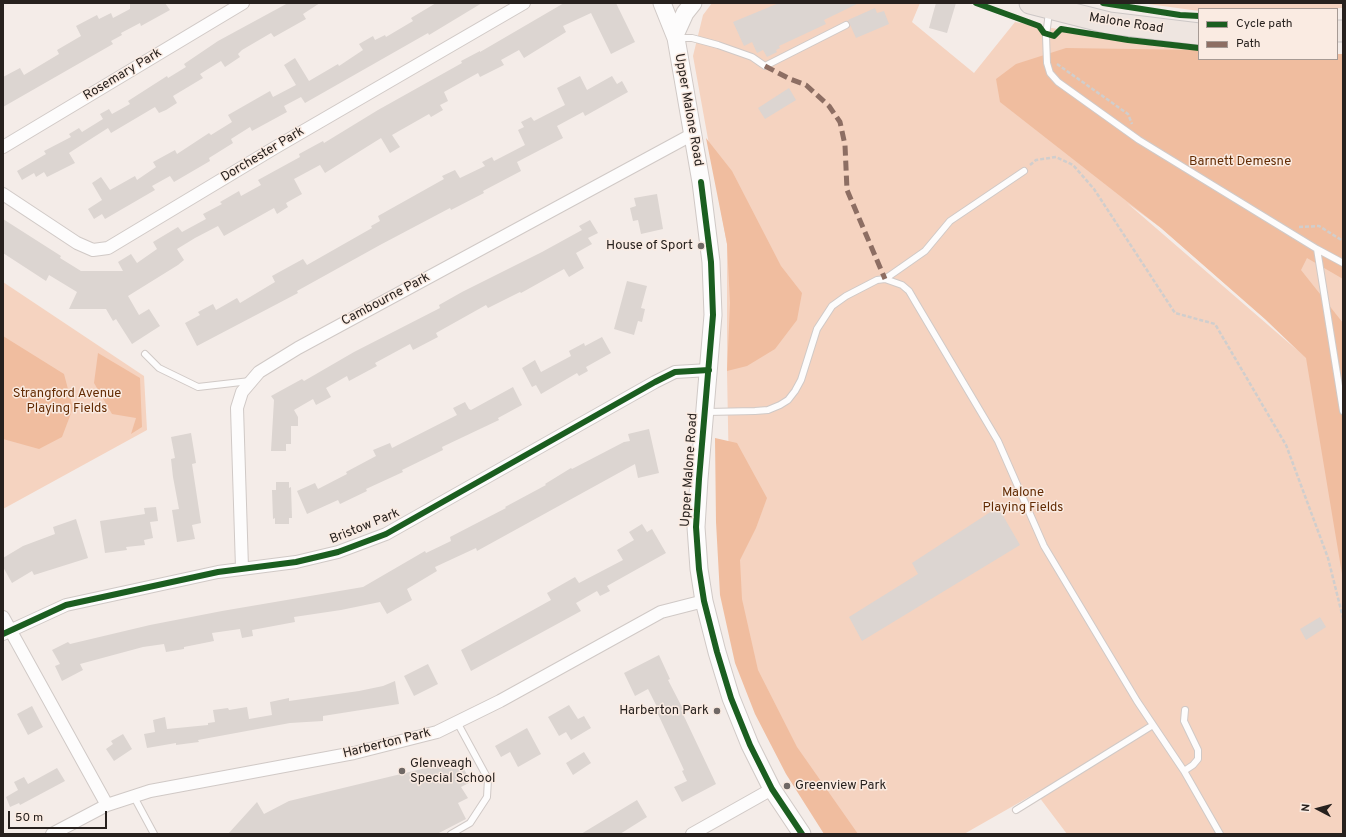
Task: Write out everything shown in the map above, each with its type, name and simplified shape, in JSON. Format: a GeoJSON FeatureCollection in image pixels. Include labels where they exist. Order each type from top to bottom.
{"type":"FeatureCollection","features":[{"type":"Feature","properties":{"kind":"highway","name":"Malone Road"},"geometry":{"type":"LineString","coordinates":[[1030,3],[1109,23],[1198,34]]}},
{"type":"Feature","properties":{"kind":"main road","name":"Upper Malone Road"},"geometry":{"type":"LineString","coordinates":[[662,3],[675,36],[694,134],[707,220],[711,262],[713,315],[696,527],[699,569],[704,601],[716,652],[731,698],[750,745],[772,789],[802,834]]}},
{"type":"Feature","properties":{"kind":"main road","name":"Upper Malone Road"},"geometry":{"type":"LineString","coordinates":[[675,36],[685,13],[693,3]]}},
{"type":"Feature","properties":{"kind":"street","name":"Rosemary Park"},"geometry":{"type":"LineString","coordinates":[[3,147],[243,3]]}},
{"type":"Feature","properties":{"kind":"street","name":"Dorchester Park"},"geometry":{"type":"LineString","coordinates":[[3,194],[77,242],[93,250],[108,248],[283,143],[524,3]]}},
{"type":"Feature","properties":{"kind":"street","name":"Cambourne Park"},"geometry":{"type":"LineString","coordinates":[[242,568],[237,408],[242,392],[259,372],[298,348],[694,134]]}},
{"type":"Feature","properties":{"kind":"street","name":"Bristow Park"},"geometry":{"type":"LineString","coordinates":[[7,632],[66,605],[137,588],[242,568],[296,562],[338,552],[386,534],[675,372],[709,370]]}},
{"type":"Feature","properties":{"kind":"street","name":"Harberton Park"},"geometry":{"type":"LineString","coordinates":[[52,834],[107,805],[133,795],[354,753],[437,732],[500,701],[661,612],[704,601]]}},
{"type":"Feature","properties":{"kind":"street"},"geometry":{"type":"LineString","coordinates":[[3,617],[7,632],[107,805]]}},
{"type":"Feature","properties":{"kind":"street"},"geometry":{"type":"LineString","coordinates":[[692,834],[772,789]]}},
{"type":"Feature","properties":{"kind":"lane"},"geometry":{"type":"LineString","coordinates":[[1050,9],[1046,36],[1046,58],[1050,73],[1058,82],[1139,140],[1317,249],[1343,263]]}},
{"type":"Feature","properties":{"kind":"lane"},"geometry":{"type":"LineString","coordinates":[[675,36],[692,38],[718,45],[752,57],[765,66],[846,25]]}},
{"type":"Feature","properties":{"kind":"lane"},"geometry":{"type":"LineString","coordinates":[[705,412],[768,410],[788,400],[801,380],[817,329],[828,311],[846,296],[870,282],[885,279],[925,251],[950,220],[1024,171]]}},
{"type":"Feature","properties":{"kind":"lane"},"geometry":{"type":"LineString","coordinates":[[1317,249],[1343,411]]}},
{"type":"Feature","properties":{"kind":"lane"},"geometry":{"type":"LineString","coordinates":[[885,279],[902,285],[916,303],[998,440],[1044,546],[1137,701],[1184,771],[1220,834]]}},
{"type":"Feature","properties":{"kind":"lane"},"geometry":{"type":"LineString","coordinates":[[145,354],[159,368],[198,387],[252,381]]}},
{"type":"Feature","properties":{"kind":"lane"},"geometry":{"type":"LineString","coordinates":[[1184,771],[1194,765],[1198,759],[1198,750],[1184,721],[1185,710]]}},
{"type":"Feature","properties":{"kind":"lane"},"geometry":{"type":"LineString","coordinates":[[451,834],[470,823],[487,798],[488,779],[457,722]]}},
{"type":"Feature","properties":{"kind":"lane"},"geometry":{"type":"LineString","coordinates":[[1016,810],[1153,725]]}},
{"type":"Feature","properties":{"kind":"lane"},"geometry":{"type":"LineString","coordinates":[[133,795],[154,834]]}},
{"type":"Feature","properties":{"kind":"path"},"geometry":{"type":"LineString","coordinates":[[1046,58],[1128,114],[1139,140]]}},
{"type":"Feature","properties":{"kind":"path"},"geometry":{"type":"LineString","coordinates":[[1024,171],[1036,160],[1056,157],[1073,165],[1094,188],[1176,314],[1215,324],[1286,445],[1328,558],[1343,618]]}},
{"type":"Feature","properties":{"kind":"path"},"geometry":{"type":"LineString","coordinates":[[1283,227],[1319,226],[1343,241]]}},
{"type":"Feature","properties":{"kind":"green space","name":"Malone Playing Fields"},"geometry":{"type":"Polygon","coordinates":[[[712,3],[920,3],[912,22],[974,73],[1015,22],[1181,49],[1198,50],[1198,60],[1338,60],[1338,54],[1343,54],[1343,834],[1067,834],[1036,793],[964,834],[838,834],[732,635],[727,371],[727,244],[693,56],[703,15],[712,3]],[[1127,203],[1297,350],[1265,319],[1161,228],[1127,203]]]}},
{"type":"Feature","properties":{"kind":"green space"},"geometry":{"type":"Polygon","coordinates":[[[1141,3],[1343,3],[1343,8],[1198,8],[1198,11],[1141,3]]]}},
{"type":"Feature","properties":{"kind":"green space","name":"Barnett Demesne"},"geometry":{"type":"Polygon","coordinates":[[[1066,48],[1198,50],[1198,60],[1338,60],[1338,54],[1343,54],[1343,279],[1307,258],[1301,270],[1343,323],[1343,580],[1306,358],[1265,319],[1161,228],[1000,102],[996,79],[1016,64],[1066,48]]]}},
{"type":"Feature","properties":{"kind":"green space"},"geometry":{"type":"Polygon","coordinates":[[[706,138],[732,171],[781,266],[802,293],[797,320],[775,349],[747,366],[727,371],[730,303],[727,244],[706,138]]]}},
{"type":"Feature","properties":{"kind":"green space","name":"Strangford Avenue Playing Fields"},"geometry":{"type":"Polygon","coordinates":[[[3,282],[144,376],[147,430],[3,509],[3,282]]]}},
{"type":"Feature","properties":{"kind":"green space"},"geometry":{"type":"Polygon","coordinates":[[[3,336],[64,374],[73,408],[62,437],[39,449],[3,439],[3,336]]]}},
{"type":"Feature","properties":{"kind":"green space"},"geometry":{"type":"Polygon","coordinates":[[[98,353],[140,378],[142,427],[131,434],[136,418],[112,414],[94,383],[98,353]]]}},
{"type":"Feature","properties":{"kind":"green space"},"geometry":{"type":"Polygon","coordinates":[[[715,438],[737,443],[767,498],[756,528],[740,560],[742,599],[758,670],[797,747],[858,834],[824,834],[786,774],[755,714],[735,663],[720,595],[716,522],[715,438]]]}},
{"type":"Feature","properties":{"kind":"building"},"geometry":{"type":"Polygon","coordinates":[[[130,3],[165,3],[170,10],[141,26],[140,23],[121,33],[122,35],[111,41],[113,44],[3,107],[3,77],[20,68],[24,75],[59,54],[57,50],[81,36],[76,26],[97,15],[99,19],[111,13],[113,18],[130,9],[130,3]]]}},
{"type":"Feature","properties":{"kind":"building"},"geometry":{"type":"Polygon","coordinates":[[[288,3],[320,3],[303,14],[306,19],[274,37],[271,33],[242,50],[238,54],[240,57],[225,67],[221,61],[200,74],[203,78],[173,96],[177,103],[166,110],[159,113],[155,107],[111,133],[108,128],[69,153],[75,163],[47,177],[44,172],[36,177],[34,173],[22,180],[17,171],[46,154],[44,151],[71,137],[69,134],[79,128],[82,132],[103,119],[100,114],[109,109],[112,114],[130,104],[128,101],[167,76],[168,78],[186,67],[184,64],[218,41],[288,3]]]}},
{"type":"Feature","properties":{"kind":"building"},"geometry":{"type":"Polygon","coordinates":[[[436,3],[482,3],[429,35],[428,33],[305,103],[301,97],[284,106],[287,112],[252,131],[250,127],[231,139],[233,143],[209,158],[210,161],[174,182],[170,176],[152,186],[155,190],[105,219],[102,214],[94,219],[88,209],[102,200],[92,183],[101,177],[110,190],[135,176],[137,180],[156,167],[153,162],[175,150],[177,154],[209,133],[211,135],[232,122],[228,115],[270,91],[273,97],[296,85],[284,65],[295,58],[309,81],[338,64],[339,66],[363,50],[359,44],[373,36],[375,40],[385,35],[386,37],[413,21],[411,18],[436,3]]]}},
{"type":"Feature","properties":{"kind":"building"},"geometry":{"type":"Polygon","coordinates":[[[564,3],[616,3],[635,42],[611,54],[591,13],[563,26],[566,32],[524,58],[519,50],[501,60],[504,65],[480,77],[478,73],[444,92],[448,101],[440,105],[443,110],[431,117],[429,114],[392,135],[400,147],[390,153],[381,138],[325,173],[320,165],[294,179],[302,194],[286,203],[288,207],[277,214],[274,208],[224,236],[218,226],[195,238],[177,249],[184,260],[128,296],[139,315],[149,309],[160,326],[132,344],[116,319],[113,321],[106,309],[69,309],[77,292],[49,275],[46,281],[3,253],[3,219],[61,256],[60,258],[81,271],[123,271],[118,262],[131,254],[137,263],[157,249],[153,242],[178,227],[182,232],[206,219],[203,214],[222,204],[220,202],[239,191],[241,196],[261,185],[258,180],[300,157],[299,154],[323,141],[324,143],[378,110],[462,63],[461,61],[480,52],[564,3]]]}},
{"type":"Feature","properties":{"kind":"building"},"geometry":{"type":"Polygon","coordinates":[[[779,3],[859,3],[824,20],[826,24],[779,46],[780,48],[776,50],[777,52],[767,57],[763,50],[757,53],[752,42],[744,46],[733,22],[779,3]]]}},
{"type":"Feature","properties":{"kind":"building"},"geometry":{"type":"Polygon","coordinates":[[[936,3],[956,3],[947,33],[929,28],[936,3]]]}},
{"type":"Feature","properties":{"kind":"building"},"geometry":{"type":"Polygon","coordinates":[[[875,8],[877,13],[884,11],[889,24],[856,38],[848,20],[875,8]]]}},
{"type":"Feature","properties":{"kind":"building"},"geometry":{"type":"Polygon","coordinates":[[[580,76],[587,90],[612,76],[617,84],[622,81],[628,92],[585,116],[583,112],[557,126],[563,138],[517,162],[521,171],[483,191],[484,193],[451,210],[450,208],[380,245],[297,291],[298,293],[197,346],[185,323],[200,315],[198,312],[213,304],[216,310],[237,298],[240,303],[275,282],[272,276],[303,259],[307,265],[372,228],[371,226],[380,221],[378,216],[444,179],[442,176],[455,170],[460,178],[485,166],[482,162],[492,157],[494,161],[525,145],[518,130],[524,127],[521,122],[531,117],[534,121],[565,105],[557,88],[580,76]]]}},
{"type":"Feature","properties":{"kind":"building"},"geometry":{"type":"Polygon","coordinates":[[[789,88],[796,100],[765,119],[758,108],[789,88]]]}},
{"type":"Feature","properties":{"kind":"building"},"geometry":{"type":"Polygon","coordinates":[[[657,194],[663,229],[641,234],[638,220],[633,221],[630,208],[636,206],[634,198],[657,194]]]}},
{"type":"Feature","properties":{"kind":"building"},"geometry":{"type":"Polygon","coordinates":[[[590,220],[598,233],[588,238],[592,244],[576,253],[584,268],[569,277],[564,269],[521,293],[520,292],[488,308],[486,305],[436,333],[438,337],[413,350],[410,344],[375,363],[377,366],[349,381],[347,376],[326,388],[331,397],[316,405],[313,399],[294,410],[298,417],[298,426],[291,426],[291,444],[286,444],[286,451],[271,451],[274,400],[271,396],[302,379],[304,381],[354,352],[440,308],[439,305],[462,292],[582,230],[579,226],[590,220]]]}},
{"type":"Feature","properties":{"kind":"building"},"geometry":{"type":"Polygon","coordinates":[[[627,281],[647,286],[641,308],[645,309],[642,322],[638,321],[634,335],[614,329],[627,281]]]}},
{"type":"Feature","properties":{"kind":"building"},"geometry":{"type":"Polygon","coordinates":[[[602,337],[611,353],[586,367],[588,371],[579,376],[577,373],[541,394],[536,385],[532,387],[522,368],[535,360],[541,372],[571,356],[569,351],[584,343],[585,346],[602,337]]]}},
{"type":"Feature","properties":{"kind":"building"},"geometry":{"type":"Polygon","coordinates":[[[513,387],[522,405],[498,418],[499,420],[442,447],[443,450],[402,470],[403,472],[366,489],[367,491],[340,504],[338,500],[307,514],[297,491],[315,483],[318,489],[347,474],[346,472],[376,456],[373,450],[390,443],[392,448],[457,415],[453,408],[465,402],[471,410],[513,387]]]}},
{"type":"Feature","properties":{"kind":"building"},"geometry":{"type":"Polygon","coordinates":[[[649,429],[659,473],[638,478],[635,464],[477,551],[476,548],[435,567],[437,571],[407,589],[412,600],[387,614],[380,602],[294,617],[295,622],[252,630],[253,636],[242,638],[240,629],[212,633],[214,641],[184,647],[184,649],[166,652],[164,644],[143,647],[80,664],[83,670],[62,681],[55,666],[60,664],[52,650],[68,642],[70,644],[150,625],[363,587],[425,551],[426,553],[451,541],[450,537],[506,508],[505,507],[546,485],[545,484],[571,468],[572,469],[624,442],[630,441],[628,434],[649,429]]]}},
{"type":"Feature","properties":{"kind":"building"},"geometry":{"type":"Polygon","coordinates":[[[191,433],[196,463],[192,464],[201,523],[192,525],[195,539],[177,542],[172,510],[179,509],[171,459],[175,458],[171,437],[191,433]]]}},
{"type":"Feature","properties":{"kind":"building"},"geometry":{"type":"Polygon","coordinates":[[[276,482],[289,482],[289,488],[291,487],[292,518],[289,518],[289,524],[275,524],[275,518],[273,519],[272,490],[276,490],[276,482]]]}},
{"type":"Feature","properties":{"kind":"building"},"geometry":{"type":"Polygon","coordinates":[[[156,507],[158,521],[150,522],[153,538],[144,540],[145,545],[126,547],[127,550],[105,553],[100,521],[145,514],[144,508],[156,507]]]}},
{"type":"Feature","properties":{"kind":"building"},"geometry":{"type":"Polygon","coordinates":[[[998,507],[1020,545],[862,641],[849,617],[918,574],[912,563],[998,507]]]}},
{"type":"Feature","properties":{"kind":"building"},"geometry":{"type":"Polygon","coordinates":[[[76,519],[88,558],[34,575],[32,571],[12,583],[3,567],[3,558],[23,546],[55,534],[53,527],[76,519]]]}},
{"type":"Feature","properties":{"kind":"building"},"geometry":{"type":"Polygon","coordinates":[[[642,524],[647,532],[652,529],[666,553],[607,586],[610,591],[600,596],[597,591],[576,603],[581,611],[471,671],[461,650],[551,600],[547,593],[575,577],[579,583],[623,560],[617,550],[634,540],[629,532],[642,524]]]}},
{"type":"Feature","properties":{"kind":"building"},"geometry":{"type":"Polygon","coordinates":[[[1320,617],[1326,627],[1306,640],[1300,629],[1320,617]]]}},
{"type":"Feature","properties":{"kind":"building"},"geometry":{"type":"Polygon","coordinates":[[[659,655],[670,679],[668,680],[683,709],[681,710],[716,784],[682,802],[674,787],[687,781],[682,771],[684,770],[657,712],[659,711],[648,689],[635,696],[624,673],[659,655]]]}},
{"type":"Feature","properties":{"kind":"building"},"geometry":{"type":"Polygon","coordinates":[[[428,664],[438,684],[414,696],[404,676],[428,664]]]}},
{"type":"Feature","properties":{"kind":"building"},"geometry":{"type":"Polygon","coordinates":[[[395,681],[399,704],[323,716],[323,721],[290,723],[198,740],[199,742],[176,745],[176,743],[147,748],[144,734],[155,732],[153,720],[165,717],[167,729],[208,725],[208,723],[215,722],[213,710],[228,708],[229,710],[247,707],[249,719],[272,715],[270,702],[289,698],[289,701],[359,691],[383,686],[395,681]]]}},
{"type":"Feature","properties":{"kind":"building"},"geometry":{"type":"Polygon","coordinates":[[[569,705],[578,719],[584,716],[591,728],[571,740],[566,732],[559,736],[548,717],[569,705]]]}},
{"type":"Feature","properties":{"kind":"building"},"geometry":{"type":"Polygon","coordinates":[[[32,706],[43,727],[28,735],[17,714],[32,706]]]}},
{"type":"Feature","properties":{"kind":"building"},"geometry":{"type":"Polygon","coordinates":[[[527,728],[541,754],[518,767],[510,752],[501,757],[495,746],[527,728]]]}},
{"type":"Feature","properties":{"kind":"building"},"geometry":{"type":"Polygon","coordinates":[[[123,734],[132,749],[114,761],[106,749],[113,744],[111,741],[123,734]]]}},
{"type":"Feature","properties":{"kind":"building"},"geometry":{"type":"Polygon","coordinates":[[[584,752],[591,763],[573,775],[566,763],[584,752]]]}},
{"type":"Feature","properties":{"kind":"building"},"geometry":{"type":"Polygon","coordinates":[[[459,760],[471,782],[461,787],[468,798],[458,803],[466,819],[437,834],[228,834],[257,802],[264,814],[289,801],[459,760]]]}},
{"type":"Feature","properties":{"kind":"building"},"geometry":{"type":"Polygon","coordinates":[[[57,768],[65,781],[20,805],[19,803],[10,807],[6,797],[18,790],[14,782],[24,777],[28,784],[57,768]]]}},
{"type":"Feature","properties":{"kind":"building"},"geometry":{"type":"Polygon","coordinates":[[[637,800],[647,817],[620,834],[581,834],[637,800]]]}},
{"type":"Feature","properties":{"kind":"marked path"},"geometry":{"type":"LineString","coordinates":[[765,66],[790,79],[806,85],[829,106],[840,122],[845,145],[847,190],[885,279]]}},
{"type":"Feature","properties":{"kind":"cycle path"},"geometry":{"type":"LineString","coordinates":[[976,3],[1039,26],[1044,33],[1054,36],[1061,29],[1128,40],[1198,48]]}},
{"type":"Feature","properties":{"kind":"cycle path"},"geometry":{"type":"LineString","coordinates":[[1103,3],[1180,15],[1198,16]]}},
{"type":"Feature","properties":{"kind":"cycle path"},"geometry":{"type":"LineString","coordinates":[[701,182],[711,262],[713,315],[696,527],[699,569],[704,601],[731,698],[750,745],[772,789],[802,834]]}},
{"type":"Feature","properties":{"kind":"cycle path"},"geometry":{"type":"LineString","coordinates":[[3,634],[66,605],[218,572],[296,562],[338,552],[386,534],[675,372],[709,370]]}},
{"type":"Feature","properties":{"kind":"place","name":"House of Sport"},"geometry":{"type":"Point","coordinates":[701,246]}},
{"type":"Feature","properties":{"kind":"place","name":"Harberton Park"},"geometry":{"type":"Point","coordinates":[717,711]}},
{"type":"Feature","properties":{"kind":"place","name":"Glenveagh Special School"},"geometry":{"type":"Point","coordinates":[402,771]}},
{"type":"Feature","properties":{"kind":"place","name":"Greenview Park"},"geometry":{"type":"Point","coordinates":[787,786]}}]}
